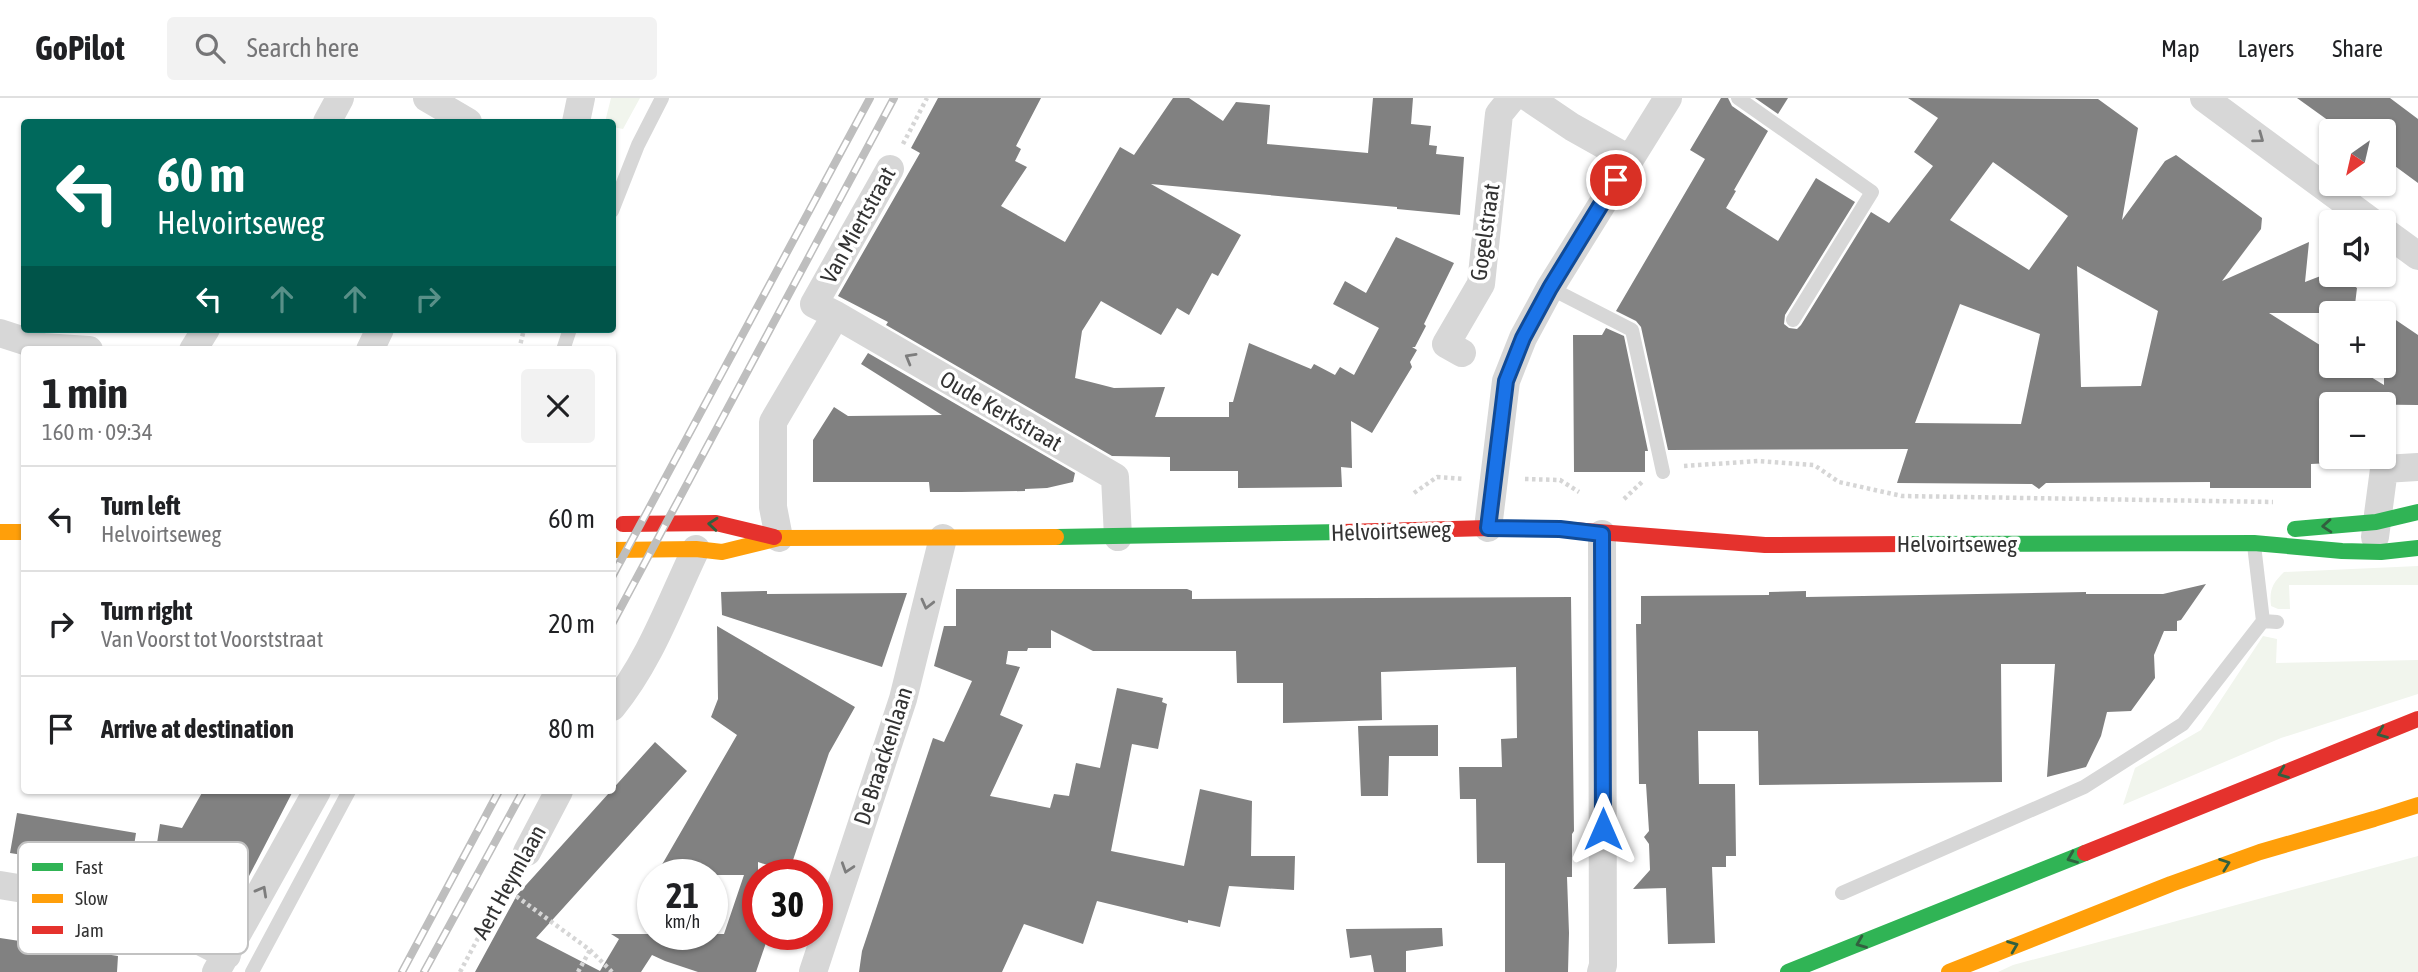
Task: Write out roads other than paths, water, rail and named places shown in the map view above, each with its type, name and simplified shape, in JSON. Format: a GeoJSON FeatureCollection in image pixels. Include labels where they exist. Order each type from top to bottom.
{"type":"FeatureCollection","features":[{"type":"Feature","properties":{"kind":"main road","name":"Helvoirtseweg"},"geometry":{"type":"LineString","coordinates":[[2254,543],[2283,530],[2376,522],[2418,512]]}},
{"type":"Feature","properties":{"kind":"main road","name":"Helvoirtseweg"},"geometry":{"type":"LineString","coordinates":[[616,524],[716,523],[779,538],[1118,537],[1488,528],[1560,529],[1765,545],[2254,543],[2311,549],[2374,551],[2418,548]]}},
{"type":"Feature","properties":{"kind":"main road"},"geometry":{"type":"LineString","coordinates":[[0,532],[21,532]]}},
{"type":"Feature","properties":{"kind":"main road","name":"Helvoirtseweg"},"geometry":{"type":"LineString","coordinates":[[616,550],[722,552],[779,538]]}},
{"type":"Feature","properties":{"kind":"main road"},"geometry":{"type":"LineString","coordinates":[[1788,972],[2418,719]]}},
{"type":"Feature","properties":{"kind":"main road"},"geometry":{"type":"LineString","coordinates":[[1949,972],[2171,884],[2260,852],[2418,805]]}},
{"type":"Feature","properties":{"kind":"street"},"geometry":{"type":"LineString","coordinates":[[329,119],[341,98]]}},
{"type":"Feature","properties":{"kind":"street"},"geometry":{"type":"LineString","coordinates":[[427,98],[463,119]]}},
{"type":"Feature","properties":{"kind":"street"},"geometry":{"type":"LineString","coordinates":[[577,119],[582,98]]}},
{"type":"Feature","properties":{"kind":"street","name":"Gogelstraat"},"geometry":{"type":"LineString","coordinates":[[1462,353],[1446,344],[1481,284],[1499,114],[1513,98]]}},
{"type":"Feature","properties":{"kind":"street"},"geometry":{"type":"LineString","coordinates":[[1529,98],[1572,127],[1629,159]]}},
{"type":"Feature","properties":{"kind":"street"},"geometry":{"type":"LineString","coordinates":[[1488,528],[1506,381],[1523,338],[1550,288],[1668,98]]}},
{"type":"Feature","properties":{"kind":"street"},"geometry":{"type":"LineString","coordinates":[[2204,98],[2356,210]]}},
{"type":"Feature","properties":{"kind":"street","name":"Van Miertstraat"},"geometry":{"type":"LineString","coordinates":[[779,538],[773,507],[774,422],[836,315],[814,304],[890,169]]}},
{"type":"Feature","properties":{"kind":"street"},"geometry":{"type":"LineString","coordinates":[[2396,239],[2418,256]]}},
{"type":"Feature","properties":{"kind":"street","name":"Oude Kerkstraat"},"geometry":{"type":"LineString","coordinates":[[836,315],[1115,477],[1118,537]]}},
{"type":"Feature","properties":{"kind":"street"},"geometry":{"type":"LineString","coordinates":[[0,333],[40,346]]}},
{"type":"Feature","properties":{"kind":"street"},"geometry":{"type":"LineString","coordinates":[[2374,551],[2384,469],[2418,467]]}},
{"type":"Feature","properties":{"kind":"street"},"geometry":{"type":"LineString","coordinates":[[1601,972],[1602,534]]}},
{"type":"Feature","properties":{"kind":"street","name":"De Braackenlaan"},"geometry":{"type":"LineString","coordinates":[[813,972],[903,699],[943,538]]}},
{"type":"Feature","properties":{"kind":"street"},"geometry":{"type":"LineString","coordinates":[[616,702],[650,650],[696,550]]}},
{"type":"Feature","properties":{"kind":"street"},"geometry":{"type":"LineString","coordinates":[[248,916],[315,794]]}},
{"type":"Feature","properties":{"kind":"street","name":"Aert Heymlaan"},"geometry":{"type":"LineString","coordinates":[[527,852],[557,794]]}},
{"type":"Feature","properties":{"kind":"street"},"geometry":{"type":"LineString","coordinates":[[0,885],[18,888]]}},
{"type":"Feature","properties":{"kind":"lane"},"geometry":{"type":"LineString","coordinates":[[616,201],[638,145],[663,98]]}},
{"type":"Feature","properties":{"kind":"lane"},"geometry":{"type":"LineString","coordinates":[[1738,98],[1872,192],[1793,320]]}},
{"type":"Feature","properties":{"kind":"lane"},"geometry":{"type":"LineString","coordinates":[[1550,288],[1632,330],[1663,472]]}},
{"type":"Feature","properties":{"kind":"lane"},"geometry":{"type":"LineString","coordinates":[[1842,893],[2084,787],[2183,724],[2270,622],[2254,543]]}},
{"type":"Feature","properties":{"kind":"lane"},"geometry":{"type":"LineString","coordinates":[[253,972],[347,794]]}},
{"type":"Feature","properties":{"kind":"railway"},"geometry":{"type":"LineString","coordinates":[[616,570],[870,98]]}},
{"type":"Feature","properties":{"kind":"railway"},"geometry":{"type":"LineString","coordinates":[[616,617],[894,98]]}},
{"type":"Feature","properties":{"kind":"railway"},"geometry":{"type":"LineString","coordinates":[[402,972],[497,794]]}},
{"type":"Feature","properties":{"kind":"railway"},"geometry":{"type":"LineString","coordinates":[[424,972],[521,794]]}}]}
